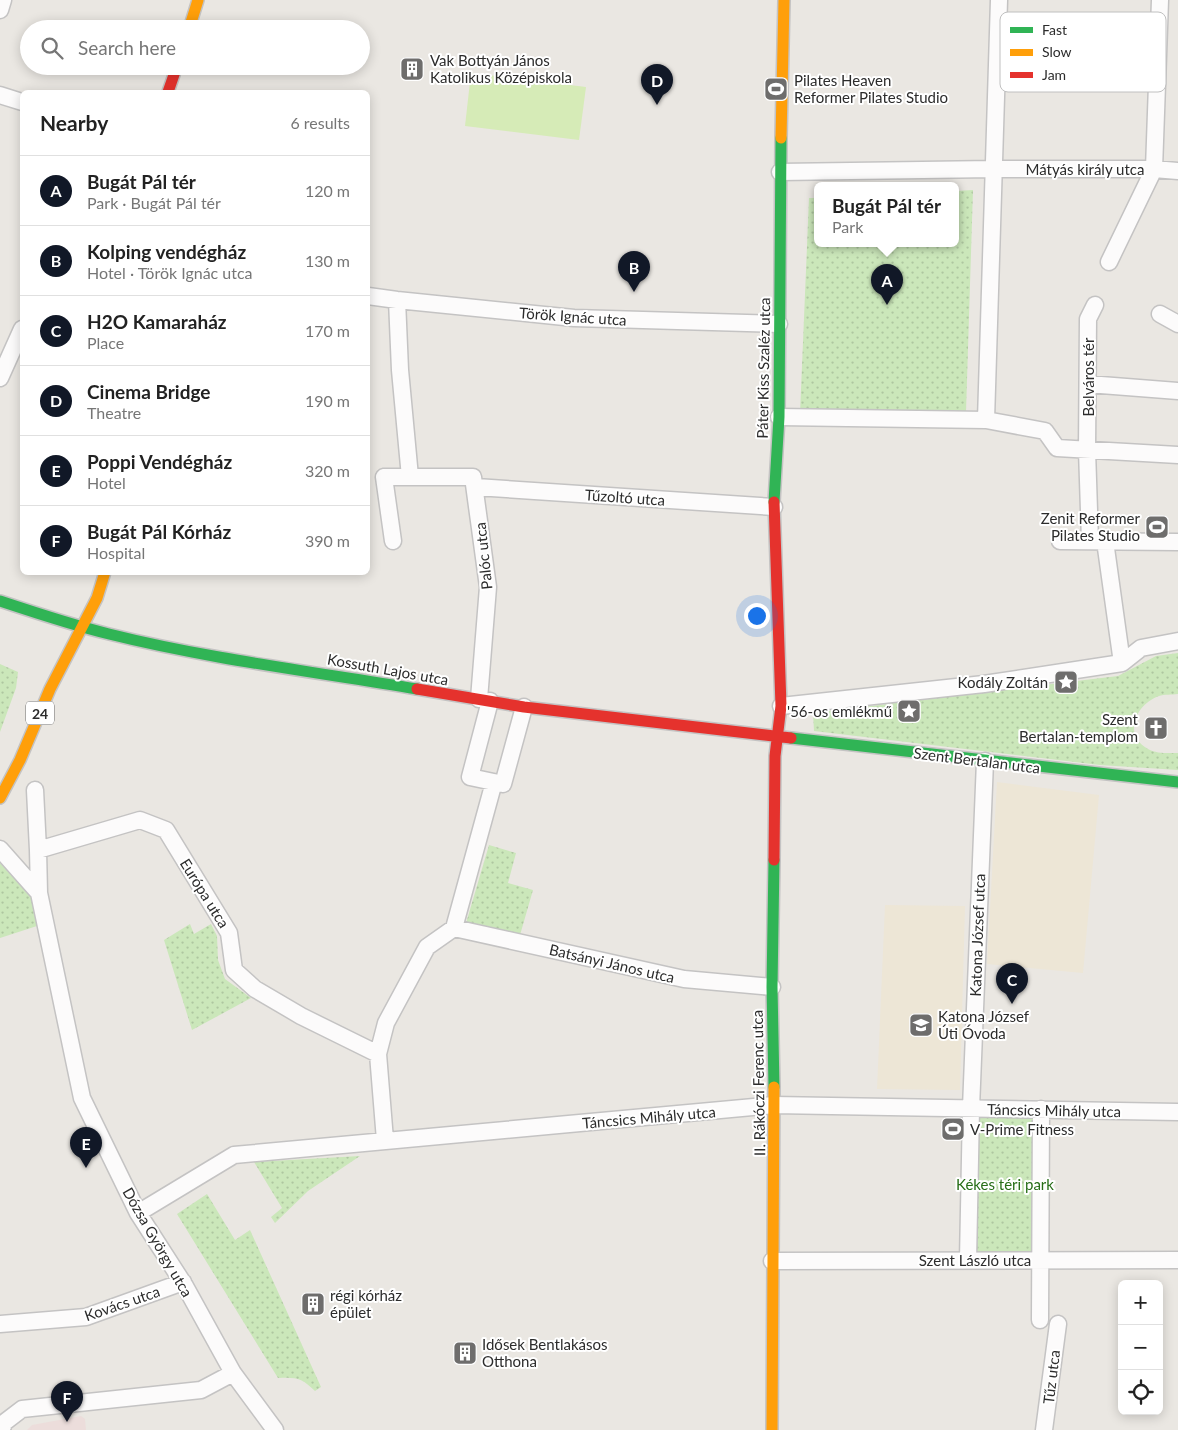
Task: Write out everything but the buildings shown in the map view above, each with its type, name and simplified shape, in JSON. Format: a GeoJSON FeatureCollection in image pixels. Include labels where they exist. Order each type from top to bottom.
{"type":"FeatureCollection","features":[{"type":"Feature","properties":{"kind":"street"},"geometry":{"type":"LineString","coordinates":[[0,10],[3,0]]}},
{"type":"Feature","properties":{"kind":"street"},"geometry":{"type":"LineString","coordinates":[[192,20],[198,0]]}},
{"type":"Feature","properties":{"kind":"street","name":"Páter Kiss Szaléz utca"},"geometry":{"type":"LineString","coordinates":[[777,736],[781,706],[774,506],[779,417],[780,172],[784,0]]}},
{"type":"Feature","properties":{"kind":"street"},"geometry":{"type":"LineString","coordinates":[[986,420],[999,0]]}},
{"type":"Feature","properties":{"kind":"street"},"geometry":{"type":"LineString","coordinates":[[169,90],[174,75]]}},
{"type":"Feature","properties":{"kind":"street"},"geometry":{"type":"LineString","coordinates":[[1109,262],[1154,169],[1157,92]]}},
{"type":"Feature","properties":{"kind":"street"},"geometry":{"type":"LineString","coordinates":[[0,95],[20,101]]}},
{"type":"Feature","properties":{"kind":"street","name":"Mátyás király utca"},"geometry":{"type":"LineString","coordinates":[[780,172],[993,169],[1154,169],[1178,171]]}},
{"type":"Feature","properties":{"kind":"street","name":"Török Ignác utca"},"geometry":{"type":"LineString","coordinates":[[370,296],[574,318],[779,324]]}},
{"type":"Feature","properties":{"kind":"street"},"geometry":{"type":"LineString","coordinates":[[397,300],[400,370],[410,477]]}},
{"type":"Feature","properties":{"kind":"street","name":"Belváros tér"},"geometry":{"type":"LineString","coordinates":[[1095,305],[1088,319],[1088,450],[1097,541]]}},
{"type":"Feature","properties":{"kind":"street"},"geometry":{"type":"LineString","coordinates":[[1160,314],[1178,324]]}},
{"type":"Feature","properties":{"kind":"street"},"geometry":{"type":"LineString","coordinates":[[0,378],[20,333]]}},
{"type":"Feature","properties":{"kind":"street"},"geometry":{"type":"LineString","coordinates":[[1088,384],[1178,392]]}},
{"type":"Feature","properties":{"kind":"street"},"geometry":{"type":"LineString","coordinates":[[779,417],[986,420],[1045,431],[1057,448],[1178,455]]}},
{"type":"Feature","properties":{"kind":"street"},"geometry":{"type":"LineString","coordinates":[[393,541],[384,476],[473,477],[476,487]]}},
{"type":"Feature","properties":{"kind":"street","name":"Tűzoltó utca"},"geometry":{"type":"LineString","coordinates":[[476,487],[774,506]]}},
{"type":"Feature","properties":{"kind":"street","name":"Palóc utca"},"geometry":{"type":"LineString","coordinates":[[476,487],[488,587],[485,700],[470,777],[494,782]]}},
{"type":"Feature","properties":{"kind":"street"},"geometry":{"type":"LineString","coordinates":[[1060,541],[1178,542]]}},
{"type":"Feature","properties":{"kind":"street"},"geometry":{"type":"LineString","coordinates":[[1097,541],[1122,663]]}},
{"type":"Feature","properties":{"kind":"street","name":"24"},"geometry":{"type":"LineString","coordinates":[[0,798],[20,760],[50,689],[97,598],[104,575]]}},
{"type":"Feature","properties":{"kind":"street","name":"Kossuth Lajos utca"},"geometry":{"type":"LineString","coordinates":[[0,601],[82,628],[199,652],[524,707],[777,736]]}},
{"type":"Feature","properties":{"kind":"street"},"geometry":{"type":"LineString","coordinates":[[781,706],[984,684],[1122,663],[1141,648],[1178,641]]}},
{"type":"Feature","properties":{"kind":"street"},"geometry":{"type":"LineString","coordinates":[[385,1140],[378,1054],[386,1023],[428,947],[454,928],[494,782],[503,784],[524,707]]}},
{"type":"Feature","properties":{"kind":"street","name":"Szent Bertalan utca"},"geometry":{"type":"LineString","coordinates":[[777,736],[1178,782]]}},
{"type":"Feature","properties":{"kind":"street","name":"II. Rákóczi Ferenc utca"},"geometry":{"type":"LineString","coordinates":[[772,1430],[774,1106],[772,987],[777,736]]}},
{"type":"Feature","properties":{"kind":"street","name":"Katona József utca"},"geometry":{"type":"LineString","coordinates":[[968,1260],[985,761]]}},
{"type":"Feature","properties":{"kind":"street"},"geometry":{"type":"LineString","coordinates":[[35,790],[39,893]]}},
{"type":"Feature","properties":{"kind":"street","name":"Európa utca"},"geometry":{"type":"LineString","coordinates":[[38,850],[140,820],[166,830],[229,933],[234,970],[255,988],[301,1016],[378,1054]]}},
{"type":"Feature","properties":{"kind":"street","name":"Dózsa György utca"},"geometry":{"type":"LineString","coordinates":[[0,849],[39,893],[82,1098],[138,1213],[183,1282],[234,1373],[275,1430]]}},
{"type":"Feature","properties":{"kind":"street","name":"Batsányi János utca"},"geometry":{"type":"LineString","coordinates":[[454,928],[684,979],[772,987]]}},
{"type":"Feature","properties":{"kind":"street","name":"Táncsics Mihály utca"},"geometry":{"type":"LineString","coordinates":[[138,1213],[234,1155],[385,1140],[774,1106],[1178,1112]]}},
{"type":"Feature","properties":{"kind":"street"},"geometry":{"type":"LineString","coordinates":[[1040,1320],[1041,1109]]}},
{"type":"Feature","properties":{"kind":"street","name":"Szent László utca"},"geometry":{"type":"LineString","coordinates":[[772,1261],[1178,1260]]}},
{"type":"Feature","properties":{"kind":"street","name":"Kovács utca"},"geometry":{"type":"LineString","coordinates":[[0,1324],[86,1317],[183,1282]]}},
{"type":"Feature","properties":{"kind":"street","name":"Tűz utca"},"geometry":{"type":"LineString","coordinates":[[1044,1430],[1058,1324]]}},
{"type":"Feature","properties":{"kind":"street"},"geometry":{"type":"LineString","coordinates":[[1,1430],[5,1422],[22,1409],[201,1390],[234,1373]]}},
{"type":"Feature","properties":{"kind":"shaded area"},"geometry":{"type":"Polygon","coordinates":[[[997,782],[1099,795],[1083,973],[987,964],[997,782]]]}},
{"type":"Feature","properties":{"kind":"shaded area","name":"Katona József Úti Óvoda"},"geometry":{"type":"Polygon","coordinates":[[[885,905],[965,906],[960,1090],[877,1089],[885,905]]]}},
{"type":"Feature","properties":{"kind":"shaded area"},"geometry":{"type":"Polygon","coordinates":[[[81,1416],[85,1419],[86,1430],[27,1430],[32,1425],[81,1416]]]}},
{"type":"Feature","properties":{"kind":"green space"},"geometry":{"type":"Polygon","coordinates":[[[471,73],[586,87],[579,140],[465,126],[471,73]]]}},
{"type":"Feature","properties":{"kind":"green space"},"geometry":{"type":"Polygon","coordinates":[[[973,190],[966,412],[800,414],[809,198],[814,198],[814,247],[959,247],[959,191],[973,190]]]}},
{"type":"Feature","properties":{"kind":"green space"},"geometry":{"type":"Polygon","coordinates":[[[1178,653],[1178,694],[1161,695],[1151,700],[1139,713],[1135,720],[1134,728],[1140,743],[1151,751],[1178,753],[1178,770],[1100,765],[814,731],[813,713],[1118,676],[1156,656],[1178,653]]]}},
{"type":"Feature","properties":{"kind":"green space"},"geometry":{"type":"Polygon","coordinates":[[[0,664],[18,672],[16,688],[0,732],[0,664]]]}},
{"type":"Feature","properties":{"kind":"green space"},"geometry":{"type":"Polygon","coordinates":[[[489,845],[516,853],[508,883],[533,890],[518,942],[464,930],[489,845]]]}},
{"type":"Feature","properties":{"kind":"green space"},"geometry":{"type":"Polygon","coordinates":[[[0,863],[31,896],[37,926],[0,938],[0,863]]]}},
{"type":"Feature","properties":{"kind":"green space"},"geometry":{"type":"Polygon","coordinates":[[[190,924],[194,934],[211,924],[217,936],[218,960],[225,979],[251,998],[192,1030],[164,940],[190,924]]]}},
{"type":"Feature","properties":{"kind":"green space","name":"Kékes téri park"},"geometry":{"type":"Polygon","coordinates":[[[971,1108],[1041,1109],[1040,1260],[968,1260],[971,1108]]]}},
{"type":"Feature","properties":{"kind":"green space"},"geometry":{"type":"Polygon","coordinates":[[[360,1156],[308,1191],[275,1223],[271,1217],[282,1208],[254,1162],[360,1156]]]}},
{"type":"Feature","properties":{"kind":"green space"},"geometry":{"type":"Polygon","coordinates":[[[207,1194],[235,1240],[250,1230],[321,1387],[315,1391],[298,1379],[278,1378],[177,1214],[207,1194]]]}},
{"type":"Feature","properties":{"kind":"traffic: fast"},"geometry":{"type":"LineString","coordinates":[[774,502],[779,417],[781,138]]}},
{"type":"Feature","properties":{"kind":"traffic: fast"},"geometry":{"type":"LineString","coordinates":[[0,601],[81,627],[147,643],[224,658],[417,689]]}},
{"type":"Feature","properties":{"kind":"traffic: fast"},"geometry":{"type":"LineString","coordinates":[[791,738],[1178,782]]}},
{"type":"Feature","properties":{"kind":"traffic: fast"},"geometry":{"type":"LineString","coordinates":[[774,860],[772,987],[774,1087]]}},
{"type":"Feature","properties":{"kind":"traffic: slow"},"geometry":{"type":"LineString","coordinates":[[192,20],[198,0]]}},
{"type":"Feature","properties":{"kind":"traffic: slow"},"geometry":{"type":"LineString","coordinates":[[781,138],[784,0]]}},
{"type":"Feature","properties":{"kind":"traffic: slow"},"geometry":{"type":"LineString","coordinates":[[0,798],[20,760],[50,689],[97,598],[104,575]]}},
{"type":"Feature","properties":{"kind":"traffic: slow"},"geometry":{"type":"LineString","coordinates":[[772,1430],[774,1087]]}},
{"type":"Feature","properties":{"kind":"traffic: jam"},"geometry":{"type":"LineString","coordinates":[[169,90],[174,75]]}},
{"type":"Feature","properties":{"kind":"traffic: jam"},"geometry":{"type":"LineString","coordinates":[[774,502],[781,706],[775,756],[774,860]]}},
{"type":"Feature","properties":{"kind":"traffic: jam"},"geometry":{"type":"LineString","coordinates":[[417,689],[524,707],[791,738]]}},
{"type":"Feature","properties":{"kind":"place","name":"Vak Bottyán János Katolikus Középiskola"},"geometry":{"type":"Point","coordinates":[412,69]}},
{"type":"Feature","properties":{"kind":"place","name":"Pilates Heaven Reformer Pilates Studio"},"geometry":{"type":"Point","coordinates":[776,89]}},
{"type":"Feature","properties":{"kind":"place","name":"Cinema Bridge"},"geometry":{"type":"Point","coordinates":[657,105]}},
{"type":"Feature","properties":{"kind":"place","name":"Kolping vendégház"},"geometry":{"type":"Point","coordinates":[634,292]}},
{"type":"Feature","properties":{"kind":"place","name":"Bugát Pál tér"},"geometry":{"type":"Point","coordinates":[887,305]}},
{"type":"Feature","properties":{"kind":"place","name":"Zenit Reformer Pilates Studio"},"geometry":{"type":"Point","coordinates":[1157,527]}},
{"type":"Feature","properties":{"kind":"place","name":"Kodály Zoltán"},"geometry":{"type":"Point","coordinates":[1066,682]}},
{"type":"Feature","properties":{"kind":"place","name":"'56-os emlékmű"},"geometry":{"type":"Point","coordinates":[909,711]}},
{"type":"Feature","properties":{"kind":"place","name":"Szent Bertalan-templom"},"geometry":{"type":"Point","coordinates":[1156,728]}},
{"type":"Feature","properties":{"kind":"place","name":"H2O Kamaraház"},"geometry":{"type":"Point","coordinates":[1012,1004]}},
{"type":"Feature","properties":{"kind":"place","name":"Katona József Úti Óvoda"},"geometry":{"type":"Point","coordinates":[921,1025]}},
{"type":"Feature","properties":{"kind":"place","name":"V-Prime Fitness"},"geometry":{"type":"Point","coordinates":[953,1129]}},
{"type":"Feature","properties":{"kind":"place","name":"Poppi Vendégház"},"geometry":{"type":"Point","coordinates":[86,1168]}},
{"type":"Feature","properties":{"kind":"place","name":"régi kórház épület"},"geometry":{"type":"Point","coordinates":[313,1304]}},
{"type":"Feature","properties":{"kind":"place","name":"Idősek Bentlakásos Otthona"},"geometry":{"type":"Point","coordinates":[465,1353]}},
{"type":"Feature","properties":{"kind":"place","name":"Bugát Pál Kórház"},"geometry":{"type":"Point","coordinates":[67,1422]}}]}
